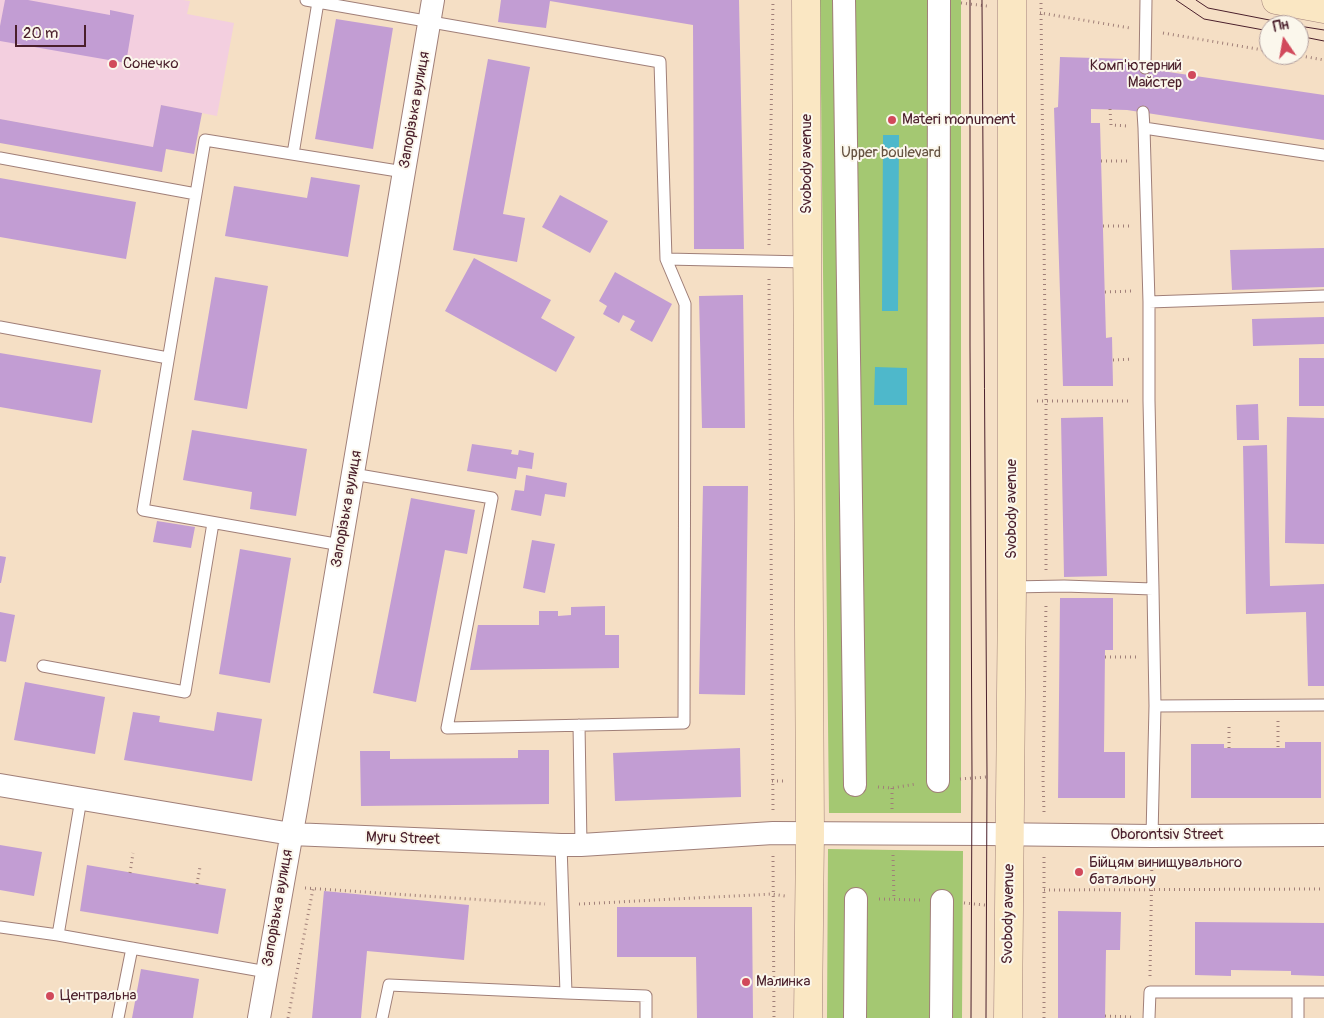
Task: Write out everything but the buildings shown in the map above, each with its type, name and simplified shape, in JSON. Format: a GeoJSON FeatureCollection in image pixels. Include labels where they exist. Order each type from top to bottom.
{"type":"FeatureCollection","features":[{"type":"Feature","properties":{"kind":"main road","name":"Svobody avenue"},"geometry":{"type":"LineString","coordinates":[[806,0],[810,833],[808,1018]]}},
{"type":"Feature","properties":{"kind":"main road","name":"Svobody avenue"},"geometry":{"type":"LineString","coordinates":[[1008,1018],[1012,587],[1012,0]]}},
{"type":"Feature","properties":{"kind":"main road"},"geometry":{"type":"LineString","coordinates":[[1276,0],[1324,9]]}},
{"type":"Feature","properties":{"kind":"street","name":"Запорізька вулиця"},"geometry":{"type":"LineString","coordinates":[[259,1018],[433,0]]}},
{"type":"Feature","properties":{"kind":"street"},"geometry":{"type":"LineString","coordinates":[[844,0],[855,785]]}},
{"type":"Feature","properties":{"kind":"street"},"geometry":{"type":"LineString","coordinates":[[938,781],[939,0]]}},
{"type":"Feature","properties":{"kind":"street","name":"Myru Street"},"geometry":{"type":"LineString","coordinates":[[0,785],[291,834],[571,845],[773,833],[1010,834]]}},
{"type":"Feature","properties":{"kind":"street","name":"Oborontsiv Street"},"geometry":{"type":"LineString","coordinates":[[1010,834],[1152,836],[1324,835]]}},
{"type":"Feature","properties":{"kind":"street"},"geometry":{"type":"LineString","coordinates":[[855,1018],[856,899]]}},
{"type":"Feature","properties":{"kind":"street"},"geometry":{"type":"LineString","coordinates":[[941,1018],[942,901]]}},
{"type":"Feature","properties":{"kind":"lane"},"geometry":{"type":"LineString","coordinates":[[306,0],[660,62],[666,259],[685,304],[684,723],[447,728],[492,498],[353,474]]}},
{"type":"Feature","properties":{"kind":"lane"},"geometry":{"type":"LineString","coordinates":[[1145,68],[1146,0]]}},
{"type":"Feature","properties":{"kind":"lane"},"geometry":{"type":"LineString","coordinates":[[293,154],[318,2]]}},
{"type":"Feature","properties":{"kind":"lane"},"geometry":{"type":"LineString","coordinates":[[1143,112],[1149,296],[1154,657],[1152,836]]}},
{"type":"Feature","properties":{"kind":"lane"},"geometry":{"type":"LineString","coordinates":[[1144,128],[1324,154]]}},
{"type":"Feature","properties":{"kind":"lane"},"geometry":{"type":"LineString","coordinates":[[341,545],[143,510],[168,358],[205,140],[404,172]]}},
{"type":"Feature","properties":{"kind":"lane"},"geometry":{"type":"LineString","coordinates":[[0,158],[196,194]]}},
{"type":"Feature","properties":{"kind":"lane"},"geometry":{"type":"LineString","coordinates":[[666,259],[807,262]]}},
{"type":"Feature","properties":{"kind":"lane"},"geometry":{"type":"LineString","coordinates":[[1149,296],[1324,296]]}},
{"type":"Feature","properties":{"kind":"lane"},"geometry":{"type":"LineString","coordinates":[[0,327],[168,358]]}},
{"type":"Feature","properties":{"kind":"lane"},"geometry":{"type":"LineString","coordinates":[[43,666],[185,692],[213,522]]}},
{"type":"Feature","properties":{"kind":"lane"},"geometry":{"type":"LineString","coordinates":[[1012,587],[1153,589]]}},
{"type":"Feature","properties":{"kind":"lane"},"geometry":{"type":"LineString","coordinates":[[1154,706],[1324,705]]}},
{"type":"Feature","properties":{"kind":"lane"},"geometry":{"type":"LineString","coordinates":[[566,993],[562,905],[571,845],[581,814],[578,726]]}},
{"type":"Feature","properties":{"kind":"lane"},"geometry":{"type":"LineString","coordinates":[[58,935],[81,799]]}},
{"type":"Feature","properties":{"kind":"lane"},"geometry":{"type":"LineString","coordinates":[[0,927],[58,935],[267,972]]}},
{"type":"Feature","properties":{"kind":"lane"},"geometry":{"type":"LineString","coordinates":[[118,1018],[132,948]]}},
{"type":"Feature","properties":{"kind":"lane"},"geometry":{"type":"LineString","coordinates":[[382,1018],[388,984],[646,996],[646,1018]]}},
{"type":"Feature","properties":{"kind":"lane"},"geometry":{"type":"LineString","coordinates":[[1149,1018],[1150,992],[1324,992]]}},
{"type":"Feature","properties":{"kind":"lane"},"geometry":{"type":"LineString","coordinates":[[1298,992],[1298,1018]]}},
{"type":"Feature","properties":{"kind":"path"},"geometry":{"type":"LineString","coordinates":[[774,0],[768,261],[774,1018]]}},
{"type":"Feature","properties":{"kind":"path"},"geometry":{"type":"LineString","coordinates":[[1044,1018],[1043,779],[1046,401],[1041,13],[1259,49]]}},
{"type":"Feature","properties":{"kind":"path"},"geometry":{"type":"LineString","coordinates":[[1309,57],[1324,60]]}},
{"type":"Feature","properties":{"kind":"path"},"geometry":{"type":"LineString","coordinates":[[1110,109],[1111,125],[1144,128]]}},
{"type":"Feature","properties":{"kind":"path"},"geometry":{"type":"LineString","coordinates":[[1101,161],[1145,161]]}},
{"type":"Feature","properties":{"kind":"path"},"geometry":{"type":"LineString","coordinates":[[1103,226],[1147,225]]}},
{"type":"Feature","properties":{"kind":"path"},"geometry":{"type":"LineString","coordinates":[[1105,292],[1149,296]]}},
{"type":"Feature","properties":{"kind":"path"},"geometry":{"type":"LineString","coordinates":[[1012,401],[1149,401]]}},
{"type":"Feature","properties":{"kind":"path"},"geometry":{"type":"LineString","coordinates":[[1105,657],[1154,657]]}},
{"type":"Feature","properties":{"kind":"path"},"geometry":{"type":"LineString","coordinates":[[1229,748],[1230,706]]}},
{"type":"Feature","properties":{"kind":"path"},"geometry":{"type":"LineString","coordinates":[[1278,706],[1278,748]]}},
{"type":"Feature","properties":{"kind":"path"},"geometry":{"type":"LineString","coordinates":[[855,785],[892,788],[938,781],[1010,775],[1043,779]]}},
{"type":"Feature","properties":{"kind":"path"},"geometry":{"type":"LineString","coordinates":[[772,781],[809,781]]}},
{"type":"Feature","properties":{"kind":"path"},"geometry":{"type":"LineString","coordinates":[[1150,992],[1152,836]]}},
{"type":"Feature","properties":{"kind":"path"},"geometry":{"type":"LineString","coordinates":[[130,873],[133,853]]}},
{"type":"Feature","properties":{"kind":"path"},"geometry":{"type":"LineString","coordinates":[[197,884],[200,867]]}},
{"type":"Feature","properties":{"kind":"path"},"geometry":{"type":"LineString","coordinates":[[282,887],[562,905],[772,894],[810,898]]}},
{"type":"Feature","properties":{"kind":"path"},"geometry":{"type":"LineString","coordinates":[[288,1018],[313,889]]}},
{"type":"Feature","properties":{"kind":"path"},"geometry":{"type":"LineString","coordinates":[[1044,890],[1324,889]]}},
{"type":"Feature","properties":{"kind":"path"},"geometry":{"type":"LineString","coordinates":[[856,899],[942,901],[1008,907]]}},
{"type":"Feature","properties":{"kind":"path"},"geometry":{"type":"LineString","coordinates":[[1105,1016],[1149,1018]]}},
{"type":"Feature","properties":{"kind":"shaded area","name":"Сонечко"},"geometry":{"type":"Polygon","coordinates":[[[0,0],[183,0],[190,1],[187,14],[234,23],[217,116],[161,105],[153,147],[0,119],[0,0]]]}},
{"type":"Feature","properties":{"kind":"green space","name":"Upper boulevard"},"geometry":{"type":"Polygon","coordinates":[[[820,0],[961,0],[961,813],[829,813],[820,0]]]}},
{"type":"Feature","properties":{"kind":"green space"},"geometry":{"type":"Polygon","coordinates":[[[828,849],[963,851],[962,1018],[827,1018],[828,849]]]}},
{"type":"Feature","properties":{"kind":"water"},"geometry":{"type":"Polygon","coordinates":[[[883,135],[899,135],[898,311],[882,311],[883,135]]]}},
{"type":"Feature","properties":{"kind":"water"},"geometry":{"type":"Polygon","coordinates":[[[875,367],[907,368],[907,405],[874,405],[875,367]]]}},
{"type":"Feature","properties":{"kind":"tram line"},"geometry":{"type":"LineString","coordinates":[[970,0],[971,1018]]}},
{"type":"Feature","properties":{"kind":"tram line"},"geometry":{"type":"LineString","coordinates":[[982,0],[987,777],[986,1018]]}},
{"type":"Feature","properties":{"kind":"tram line"},"geometry":{"type":"LineString","coordinates":[[1176,0],[1204,19],[1259,29]]}},
{"type":"Feature","properties":{"kind":"tram line"},"geometry":{"type":"LineString","coordinates":[[1196,0],[1208,8],[1259,18]]}},
{"type":"Feature","properties":{"kind":"tram line"},"geometry":{"type":"LineString","coordinates":[[1309,28],[1324,30]]}},
{"type":"Feature","properties":{"kind":"tram line"},"geometry":{"type":"LineString","coordinates":[[1309,38],[1324,41]]}},
{"type":"Feature","properties":{"kind":"place","name":"Сонечко"},"geometry":{"type":"Point","coordinates":[113,64]}},
{"type":"Feature","properties":{"kind":"place","name":"Комп'ютерний Майстер"},"geometry":{"type":"Point","coordinates":[1192,75]}},
{"type":"Feature","properties":{"kind":"place","name":"Materi monument"},"geometry":{"type":"Point","coordinates":[892,120]}},
{"type":"Feature","properties":{"kind":"place","name":"Бійцям винищувального батальону"},"geometry":{"type":"Point","coordinates":[1079,872]}},
{"type":"Feature","properties":{"kind":"place","name":"Малинка"},"geometry":{"type":"Point","coordinates":[746,982]}},
{"type":"Feature","properties":{"kind":"place","name":"Центральна"},"geometry":{"type":"Point","coordinates":[50,996]}}]}
